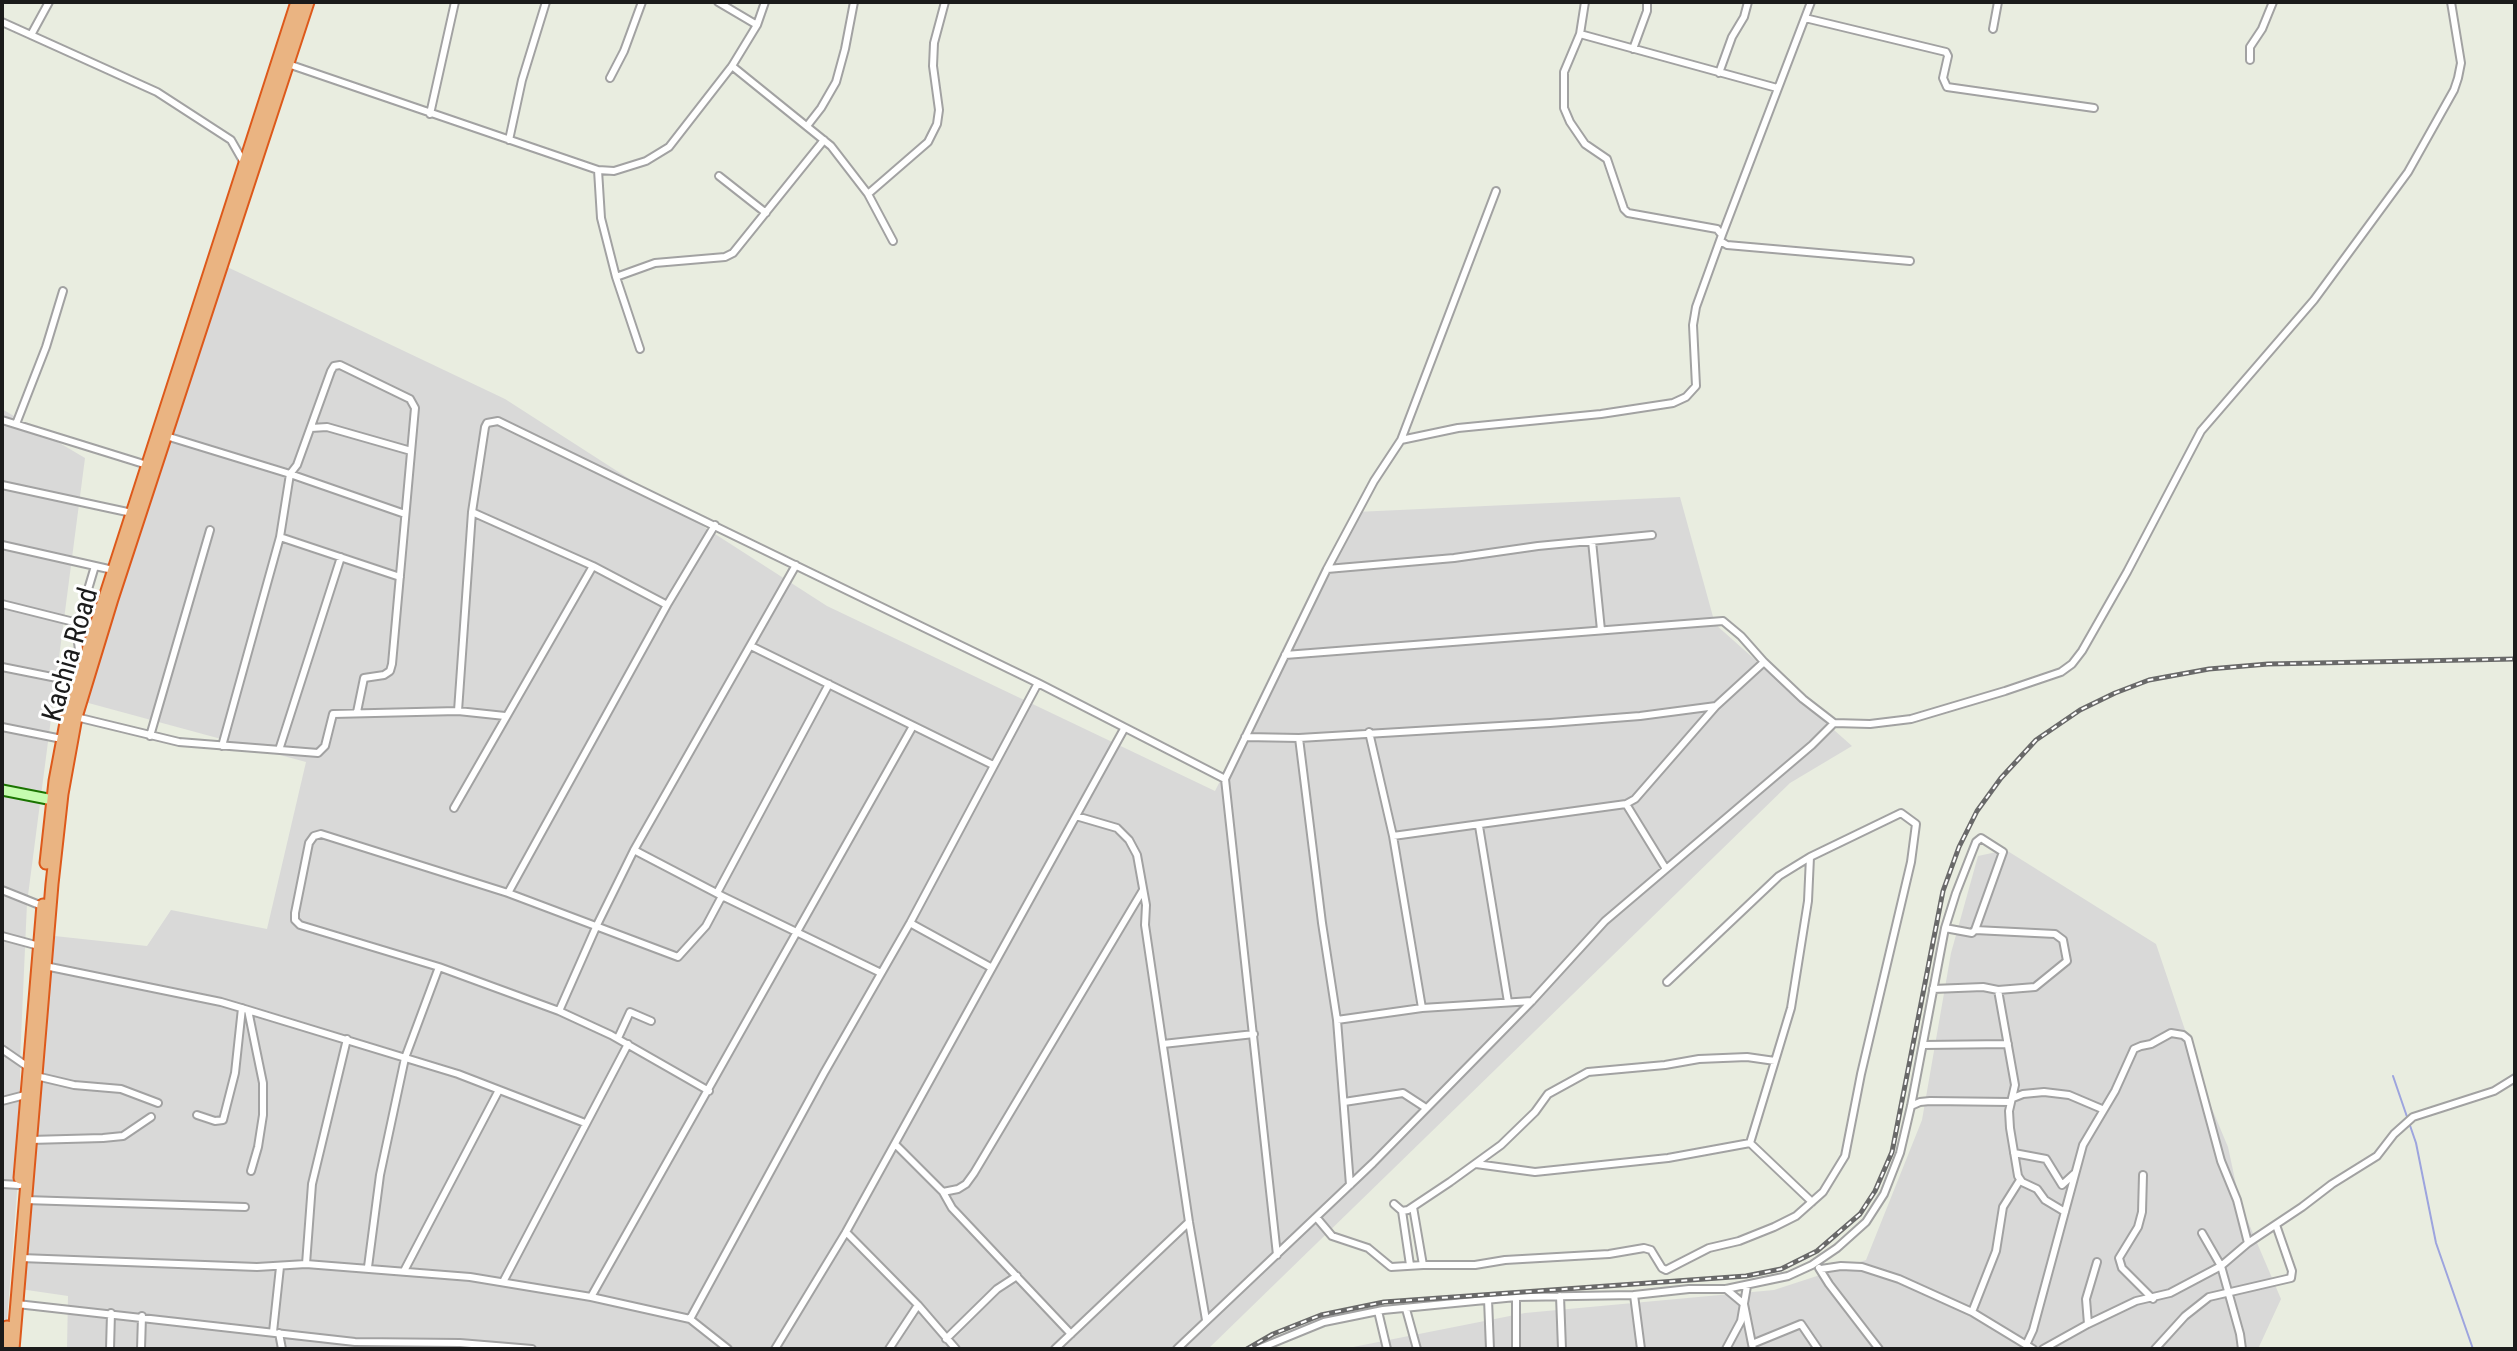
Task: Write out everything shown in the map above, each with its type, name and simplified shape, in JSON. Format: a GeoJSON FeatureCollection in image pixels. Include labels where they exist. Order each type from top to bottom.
{"type":"FeatureCollection","features":[{"type":"Feature","properties":{"kind":"highway","name":"Kachia Road"},"geometry":{"type":"LineString","coordinates":[[5,1349],[25,1095],[32,1072],[45,966],[59,810],[76,717],[113,570],[297,2]]}},
{"type":"Feature","properties":{"kind":"highway","name":"Kachia Road"},"geometry":{"type":"LineString","coordinates":[[13,1349],[30,1140],[42,906],[62,739],[81,667],[91,654],[166,436],[308,2]]}},
{"type":"Feature","properties":{"kind":"street"},"geometry":{"type":"LineString","coordinates":[[31,35],[49,2]]}},
{"type":"Feature","properties":{"kind":"street"},"geometry":{"type":"LineString","coordinates":[[430,114],[455,2]]}},
{"type":"Feature","properties":{"kind":"street"},"geometry":{"type":"LineString","coordinates":[[509,140],[522,80],[546,2]]}},
{"type":"Feature","properties":{"kind":"street"},"geometry":{"type":"LineString","coordinates":[[610,78],[624,51],[642,2]]}},
{"type":"Feature","properties":{"kind":"street"},"geometry":{"type":"LineString","coordinates":[[718,2],[757,25]]}},
{"type":"Feature","properties":{"kind":"street"},"geometry":{"type":"LineString","coordinates":[[288,64],[598,170],[630,168],[658,156],[669,147],[732,66],[757,25],[765,2]]}},
{"type":"Feature","properties":{"kind":"street"},"geometry":{"type":"LineString","coordinates":[[807,126],[836,82],[854,2]]}},
{"type":"Feature","properties":{"kind":"street"},"geometry":{"type":"LineString","coordinates":[[868,194],[928,142],[937,124],[939,110],[933,66],[934,43],[945,2]]}},
{"type":"Feature","properties":{"kind":"street"},"geometry":{"type":"LineString","coordinates":[[1585,2],[1580,34],[1564,72],[1564,108],[1585,144],[1607,159],[1624,209],[1634,215],[1717,229],[1727,245],[1910,261]]}},
{"type":"Feature","properties":{"kind":"street"},"geometry":{"type":"LineString","coordinates":[[1633,49],[1647,11],[1647,2]]}},
{"type":"Feature","properties":{"kind":"street"},"geometry":{"type":"LineString","coordinates":[[1719,73],[1748,2]]}},
{"type":"Feature","properties":{"kind":"street"},"geometry":{"type":"LineString","coordinates":[[1401,440],[1458,428],[1643,408],[1673,403],[1686,397],[1696,386],[1693,325],[1696,307],[1811,2]]}},
{"type":"Feature","properties":{"kind":"street"},"geometry":{"type":"LineString","coordinates":[[1993,29],[1998,2]]}},
{"type":"Feature","properties":{"kind":"street"},"geometry":{"type":"LineString","coordinates":[[2250,60],[2250,47],[2262,29],[2273,2]]}},
{"type":"Feature","properties":{"kind":"street"},"geometry":{"type":"LineString","coordinates":[[1285,655],[1723,621],[1803,699],[1834,723],[1897,722],[2061,672],[2072,664],[2127,572],[2194,442],[2314,300],[2408,172],[2458,78],[2461,63],[2451,2]]}},
{"type":"Feature","properties":{"kind":"street"},"geometry":{"type":"LineString","coordinates":[[1805,18],[1946,52],[1948,56],[1943,78],[1947,87],[2094,108]]}},
{"type":"Feature","properties":{"kind":"street"},"geometry":{"type":"LineString","coordinates":[[2,22],[157,92],[231,140],[245,165]]}},
{"type":"Feature","properties":{"kind":"street"},"geometry":{"type":"LineString","coordinates":[[1580,34],[1777,88]]}},
{"type":"Feature","properties":{"kind":"street"},"geometry":{"type":"LineString","coordinates":[[732,66],[839,154],[868,194],[893,241]]}},
{"type":"Feature","properties":{"kind":"street"},"geometry":{"type":"LineString","coordinates":[[616,277],[655,263],[725,257],[740,247],[824,140]]}},
{"type":"Feature","properties":{"kind":"street"},"geometry":{"type":"LineString","coordinates":[[598,170],[601,218],[616,277],[640,349]]}},
{"type":"Feature","properties":{"kind":"street"},"geometry":{"type":"LineString","coordinates":[[719,176],[766,213]]}},
{"type":"Feature","properties":{"kind":"street"},"geometry":{"type":"LineString","coordinates":[[1277,1255],[1225,779],[1327,569],[1374,481],[1401,440],[1496,191]]}},
{"type":"Feature","properties":{"kind":"street"},"geometry":{"type":"LineString","coordinates":[[16,424],[46,347],[63,291]]}},
{"type":"Feature","properties":{"kind":"street"},"geometry":{"type":"LineString","coordinates":[[222,746],[280,537],[290,474],[297,465],[331,371],[334,366],[340,365],[413,400],[415,408],[390,671],[364,678],[357,712]]}},
{"type":"Feature","properties":{"kind":"street"},"geometry":{"type":"LineString","coordinates":[[2,420],[147,465]]}},
{"type":"Feature","properties":{"kind":"street"},"geometry":{"type":"LineString","coordinates":[[458,711],[472,512],[485,427],[487,423],[498,421],[1038,683],[1225,779]]}},
{"type":"Feature","properties":{"kind":"street"},"geometry":{"type":"LineString","coordinates":[[311,428],[327,427],[411,451]]}},
{"type":"Feature","properties":{"kind":"street"},"geometry":{"type":"LineString","coordinates":[[166,436],[405,514]]}},
{"type":"Feature","properties":{"kind":"street"},"geometry":{"type":"LineString","coordinates":[[2,485],[132,513]]}},
{"type":"Feature","properties":{"kind":"street"},"geometry":{"type":"LineString","coordinates":[[472,512],[593,566],[667,605]]}},
{"type":"Feature","properties":{"kind":"street"},"geometry":{"type":"LineString","coordinates":[[508,893],[667,605],[715,525]]}},
{"type":"Feature","properties":{"kind":"street"},"geometry":{"type":"LineString","coordinates":[[150,736],[210,530]]}},
{"type":"Feature","properties":{"kind":"street"},"geometry":{"type":"LineString","coordinates":[[1327,569],[1652,535]]}},
{"type":"Feature","properties":{"kind":"street"},"geometry":{"type":"LineString","coordinates":[[280,537],[400,577]]}},
{"type":"Feature","properties":{"kind":"street"},"geometry":{"type":"LineString","coordinates":[[1592,541],[1601,630]]}},
{"type":"Feature","properties":{"kind":"street"},"geometry":{"type":"LineString","coordinates":[[2,545],[113,570]]}},
{"type":"Feature","properties":{"kind":"street"},"geometry":{"type":"LineString","coordinates":[[279,750],[341,557]]}},
{"type":"Feature","properties":{"kind":"street"},"geometry":{"type":"LineString","coordinates":[[559,1011],[634,850],[796,565]]}},
{"type":"Feature","properties":{"kind":"street"},"geometry":{"type":"LineString","coordinates":[[81,667],[78,623],[95,566]]}},
{"type":"Feature","properties":{"kind":"street"},"geometry":{"type":"LineString","coordinates":[[454,808],[593,566]]}},
{"type":"Feature","properties":{"kind":"street"},"geometry":{"type":"LineString","coordinates":[[2,604],[78,623]]}},
{"type":"Feature","properties":{"kind":"street"},"geometry":{"type":"LineString","coordinates":[[751,646],[993,765]]}},
{"type":"Feature","properties":{"kind":"street"},"geometry":{"type":"LineString","coordinates":[[1393,836],[1626,804],[1635,799],[1716,706],[1764,662]]}},
{"type":"Feature","properties":{"kind":"street"},"geometry":{"type":"LineString","coordinates":[[2,667],[77,682]]}},
{"type":"Feature","properties":{"kind":"street"},"geometry":{"type":"LineString","coordinates":[[690,1319],[910,923],[1038,683]]}},
{"type":"Feature","properties":{"kind":"street"},"geometry":{"type":"LineString","coordinates":[[709,1091],[618,1038],[559,1011],[439,967],[300,925],[295,920],[295,913],[309,843],[314,836],[321,834],[508,893],[682,956],[706,926],[829,684]]}},
{"type":"Feature","properties":{"kind":"street"},"geometry":{"type":"LineString","coordinates":[[1245,737],[1299,738],[1550,723],[1716,706]]}},
{"type":"Feature","properties":{"kind":"street"},"geometry":{"type":"LineString","coordinates":[[76,717],[150,736],[222,746],[318,753],[325,746],[333,714],[458,711],[505,716]]}},
{"type":"Feature","properties":{"kind":"street"},"geometry":{"type":"LineString","coordinates":[[1177,1349],[1350,1185],[1532,1001],[1605,921],[1834,723]]}},
{"type":"Feature","properties":{"kind":"street"},"geometry":{"type":"LineString","coordinates":[[591,1297],[913,726]]}},
{"type":"Feature","properties":{"kind":"street"},"geometry":{"type":"LineString","coordinates":[[2,727],[62,739]]}},
{"type":"Feature","properties":{"kind":"street"},"geometry":{"type":"LineString","coordinates":[[775,1349],[846,1232],[1124,729]]}},
{"type":"Feature","properties":{"kind":"street"},"geometry":{"type":"LineString","coordinates":[[1369,732],[1393,836],[1422,1008]]}},
{"type":"Feature","properties":{"kind":"street"},"geometry":{"type":"LineString","coordinates":[[1299,738],[1337,1020],[1350,1185]]}},
{"type":"Feature","properties":{"kind":"street"},"geometry":{"type":"LineString","coordinates":[[2,790],[53,800]]}},
{"type":"Feature","properties":{"kind":"street"},"geometry":{"type":"LineString","coordinates":[[1626,804],[1666,869]]}},
{"type":"Feature","properties":{"kind":"street"},"geometry":{"type":"LineString","coordinates":[[1316,1217],[1332,1236],[1368,1248],[1391,1267],[1475,1265],[1505,1260],[1609,1254],[1644,1248],[1651,1250],[1666,1270],[1709,1248],[1739,1241],[1796,1216],[1823,1192],[1845,1156],[1911,862],[1916,824],[1901,813],[1810,857],[1779,876],[1667,982]]}},
{"type":"Feature","properties":{"kind":"street"},"geometry":{"type":"LineString","coordinates":[[1076,816],[1117,828],[1129,840],[1137,855],[1189,1222],[1206,1320]]}},
{"type":"Feature","properties":{"kind":"street"},"geometry":{"type":"LineString","coordinates":[[1479,826],[1508,1002]]}},
{"type":"Feature","properties":{"kind":"street"},"geometry":{"type":"LineString","coordinates":[[1258,1349],[1324,1322],[1378,1311],[1516,1297],[1634,1295],[1689,1289],[1726,1289],[1788,1276],[1812,1265],[1866,1222],[1884,1194],[1900,1153],[1911,1106],[1945,928],[1976,842],[1981,838],[2003,852],[1975,930]]}},
{"type":"Feature","properties":{"kind":"street"},"geometry":{"type":"LineString","coordinates":[[634,850],[881,973]]}},
{"type":"Feature","properties":{"kind":"street"},"geometry":{"type":"LineString","coordinates":[[1750,1143],[1791,1008],[1808,901],[1810,857]]}},
{"type":"Feature","properties":{"kind":"street"},"geometry":{"type":"LineString","coordinates":[[943,1192],[958,1189],[974,1173],[1143,889]]}},
{"type":"Feature","properties":{"kind":"street"},"geometry":{"type":"LineString","coordinates":[[2,890],[42,906]]}},
{"type":"Feature","properties":{"kind":"street"},"geometry":{"type":"LineString","coordinates":[[910,923],[992,968]]}},
{"type":"Feature","properties":{"kind":"street"},"geometry":{"type":"LineString","coordinates":[[1933,989],[2035,987],[2067,961],[2063,940],[2055,934],[1975,930],[1972,933],[1945,928]]}},
{"type":"Feature","properties":{"kind":"street"},"geometry":{"type":"LineString","coordinates":[[2,936],[39,946]]}},
{"type":"Feature","properties":{"kind":"street"},"geometry":{"type":"LineString","coordinates":[[45,966],[245,1009],[405,1058],[585,1123]]}},
{"type":"Feature","properties":{"kind":"street"},"geometry":{"type":"LineString","coordinates":[[368,1267],[380,1175],[405,1058],[439,967]]}},
{"type":"Feature","properties":{"kind":"street"},"geometry":{"type":"LineString","coordinates":[[1972,1312],[1996,1251],[2003,1207],[2020,1180],[2010,1128],[2015,1085],[1998,990]]}},
{"type":"Feature","properties":{"kind":"street"},"geometry":{"type":"LineString","coordinates":[[1337,1020],[1422,1008],[1532,1001]]}},
{"type":"Feature","properties":{"kind":"street"},"geometry":{"type":"LineString","coordinates":[[197,1115],[215,1121],[223,1120],[235,1073],[245,1009]]}},
{"type":"Feature","properties":{"kind":"street"},"geometry":{"type":"LineString","coordinates":[[245,1009],[263,1083],[263,1115],[251,1171]]}},
{"type":"Feature","properties":{"kind":"street"},"geometry":{"type":"LineString","coordinates":[[618,1038],[630,1012],[651,1021]]}},
{"type":"Feature","properties":{"kind":"street"},"geometry":{"type":"LineString","coordinates":[[2026,1345],[2033,1330],[2083,1145],[2115,1091],[2134,1049],[2171,1033],[2187,1037],[2221,1161],[2237,1200],[2248,1243]]}},
{"type":"Feature","properties":{"kind":"street"},"geometry":{"type":"LineString","coordinates":[[1163,1044],[1254,1034]]}},
{"type":"Feature","properties":{"kind":"street"},"geometry":{"type":"LineString","coordinates":[[306,1264],[312,1184],[347,1039]]}},
{"type":"Feature","properties":{"kind":"street"},"geometry":{"type":"LineString","coordinates":[[503,1282],[628,1044]]}},
{"type":"Feature","properties":{"kind":"street"},"geometry":{"type":"LineString","coordinates":[[1923,1045],[2008,1044]]}},
{"type":"Feature","properties":{"kind":"street"},"geometry":{"type":"LineString","coordinates":[[2,1049],[32,1072],[74,1085],[121,1089],[158,1103]]}},
{"type":"Feature","properties":{"kind":"street"},"geometry":{"type":"LineString","coordinates":[[1402,1211],[1413,1207],[1501,1145],[1535,1112],[1548,1094],[1588,1072],[1699,1059],[1747,1057],[1775,1061]]}},
{"type":"Feature","properties":{"kind":"street"},"geometry":{"type":"LineString","coordinates":[[2043,1349],[2136,1301],[2170,1293],[2221,1266],[2248,1243],[2377,1156],[2411,1118],[2494,1091],[2515,1078]]}},
{"type":"Feature","properties":{"kind":"street"},"geometry":{"type":"LineString","coordinates":[[404,1271],[499,1090]]}},
{"type":"Feature","properties":{"kind":"street"},"geometry":{"type":"LineString","coordinates":[[1911,1106],[1930,1101],[2012,1100],[2023,1094],[2044,1092],[2069,1095],[2102,1109]]}},
{"type":"Feature","properties":{"kind":"street"},"geometry":{"type":"LineString","coordinates":[[1344,1102],[1403,1093],[1426,1108]]}},
{"type":"Feature","properties":{"kind":"street"},"geometry":{"type":"LineString","coordinates":[[2,1101],[25,1095]]}},
{"type":"Feature","properties":{"kind":"street"},"geometry":{"type":"LineString","coordinates":[[30,1140],[123,1136],[151,1117]]}},
{"type":"Feature","properties":{"kind":"street"},"geometry":{"type":"LineString","coordinates":[[1750,1143],[1812,1202]]}},
{"type":"Feature","properties":{"kind":"street"},"geometry":{"type":"LineString","coordinates":[[1475,1164],[1535,1172],[1668,1158],[1750,1143]]}},
{"type":"Feature","properties":{"kind":"street"},"geometry":{"type":"LineString","coordinates":[[895,1144],[943,1192],[952,1208],[1071,1334]]}},
{"type":"Feature","properties":{"kind":"street"},"geometry":{"type":"LineString","coordinates":[[2014,1153],[2046,1159],[2062,1185],[2075,1173]]}},
{"type":"Feature","properties":{"kind":"street"},"geometry":{"type":"LineString","coordinates":[[2143,1175],[2142,1212],[2138,1227],[2119,1258],[2122,1268],[2153,1299]]}},
{"type":"Feature","properties":{"kind":"street"},"geometry":{"type":"LineString","coordinates":[[2020,1180],[2037,1189],[2045,1200],[2065,1212]]}},
{"type":"Feature","properties":{"kind":"street"},"geometry":{"type":"LineString","coordinates":[[2,1184],[19,1185]]}},
{"type":"Feature","properties":{"kind":"street"},"geometry":{"type":"LineString","coordinates":[[25,1200],[245,1207]]}},
{"type":"Feature","properties":{"kind":"street"},"geometry":{"type":"LineString","coordinates":[[1394,1204],[1402,1211],[1410,1265]]}},
{"type":"Feature","properties":{"kind":"street"},"geometry":{"type":"LineString","coordinates":[[1413,1207],[1423,1265]]}},
{"type":"Feature","properties":{"kind":"street"},"geometry":{"type":"LineString","coordinates":[[1055,1349],[1189,1222]]}},
{"type":"Feature","properties":{"kind":"street"},"geometry":{"type":"LineString","coordinates":[[2155,1349],[2201,1302],[2228,1292],[2249,1290],[2291,1278],[2292,1271],[2276,1225]]}},
{"type":"Feature","properties":{"kind":"street"},"geometry":{"type":"LineString","coordinates":[[846,1232],[918,1305],[956,1349]]}},
{"type":"Feature","properties":{"kind":"street"},"geometry":{"type":"LineString","coordinates":[[2202,1233],[2221,1266],[2242,1349]]}},
{"type":"Feature","properties":{"kind":"street"},"geometry":{"type":"LineString","coordinates":[[21,1258],[152,1265],[280,1267],[306,1264],[368,1267],[503,1282],[690,1319],[728,1349]]}},
{"type":"Feature","properties":{"kind":"street"},"geometry":{"type":"LineString","coordinates":[[2088,1324],[2086,1299],[2097,1262]]}},
{"type":"Feature","properties":{"kind":"street"},"geometry":{"type":"LineString","coordinates":[[1812,1265],[1821,1269],[1879,1349]]}},
{"type":"Feature","properties":{"kind":"street"},"geometry":{"type":"LineString","coordinates":[[1821,1269],[1831,1266],[1862,1267],[1922,1288],[1972,1312],[2033,1349]]}},
{"type":"Feature","properties":{"kind":"street"},"geometry":{"type":"LineString","coordinates":[[280,1267],[276,1332],[282,1349]]}},
{"type":"Feature","properties":{"kind":"street"},"geometry":{"type":"LineString","coordinates":[[946,1339],[997,1289],[1017,1276]]}},
{"type":"Feature","properties":{"kind":"street"},"geometry":{"type":"LineString","coordinates":[[1726,1349],[1741,1321],[1747,1286]]}},
{"type":"Feature","properties":{"kind":"street"},"geometry":{"type":"LineString","coordinates":[[1726,1289],[1744,1304],[1753,1346],[1801,1324],[1818,1349]]}},
{"type":"Feature","properties":{"kind":"street"},"geometry":{"type":"LineString","coordinates":[[1634,1295],[1641,1349]]}},
{"type":"Feature","properties":{"kind":"street"},"geometry":{"type":"LineString","coordinates":[[1560,1296],[1562,1349]]}},
{"type":"Feature","properties":{"kind":"street"},"geometry":{"type":"LineString","coordinates":[[1516,1297],[1516,1349]]}},
{"type":"Feature","properties":{"kind":"street"},"geometry":{"type":"LineString","coordinates":[[1488,1299],[1490,1349]]}},
{"type":"Feature","properties":{"kind":"street"},"geometry":{"type":"LineString","coordinates":[[17,1304],[276,1332],[356,1346],[460,1343],[532,1349]]}},
{"type":"Feature","properties":{"kind":"street"},"geometry":{"type":"LineString","coordinates":[[889,1349],[918,1305]]}},
{"type":"Feature","properties":{"kind":"street"},"geometry":{"type":"LineString","coordinates":[[1406,1309],[1417,1349]]}},
{"type":"Feature","properties":{"kind":"street"},"geometry":{"type":"LineString","coordinates":[[1378,1311],[1387,1349]]}},
{"type":"Feature","properties":{"kind":"street"},"geometry":{"type":"LineString","coordinates":[[110,1349],[111,1313]]}},
{"type":"Feature","properties":{"kind":"street"},"geometry":{"type":"LineString","coordinates":[[141,1349],[142,1316]]}},
{"type":"Feature","properties":{"kind":"shaded area"},"geometry":{"type":"Polygon","coordinates":[[[221,264],[505,399],[827,606],[1215,791],[1356,512],[1680,497],[1715,624],[1852,746],[1790,783],[1208,1349],[67,1349],[68,1296],[20,1289],[36,934],[147,946],[171,910],[267,929],[306,762],[70,698],[221,264]]]}},
{"type":"Feature","properties":{"kind":"shaded area"},"geometry":{"type":"Polygon","coordinates":[[[2,409],[85,458],[27,903],[20,1061],[21,1140],[6,1334],[2,1333],[2,409]]]}},
{"type":"Feature","properties":{"kind":"shaded area"},"geometry":{"type":"Polygon","coordinates":[[[2006,850],[2156,944],[2210,1104],[2228,1147],[2240,1203],[2281,1299],[2258,1349],[1343,1349],[1525,1313],[1774,1290],[1866,1260],[1922,1120],[1951,953],[1978,856],[2006,850]]]}},
{"type":"Feature","properties":{"kind":"waterway"},"geometry":{"type":"LineString","coordinates":[[2393,1076],[2416,1143],[2436,1243],[2473,1349]]}},
{"type":"Feature","properties":{"kind":"railway"},"geometry":{"type":"LineString","coordinates":[[1247,1349],[1273,1334],[1321,1315],[1384,1302],[1746,1276],[1781,1269],[1817,1251],[1860,1214],[1875,1191],[1892,1152],[1943,891],[1959,847],[1977,811],[2001,778],[2036,740],[2080,710],[2115,693],[2149,680],[2209,669],[2268,664],[2515,659]]}}]}
